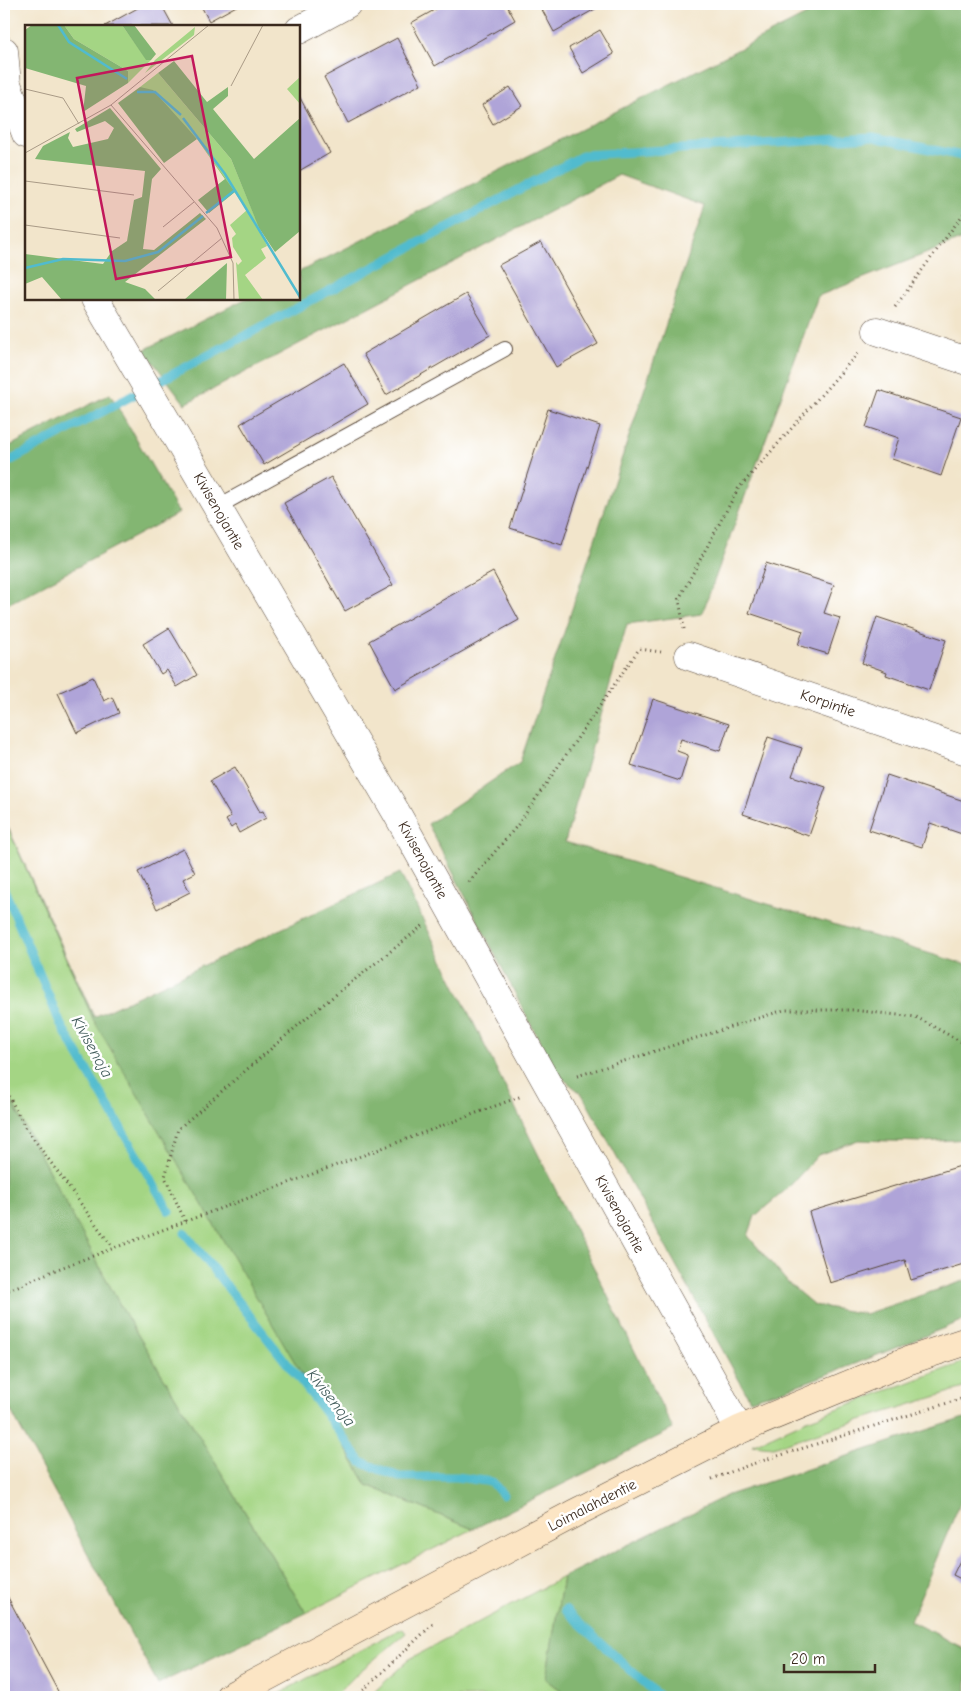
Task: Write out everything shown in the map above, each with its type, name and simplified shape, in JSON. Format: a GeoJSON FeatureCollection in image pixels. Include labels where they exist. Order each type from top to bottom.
{"type":"FeatureCollection","features":[{"type":"Feature","properties":{"kind":"street"},"geometry":{"type":"LineString","coordinates":[[300,29],[346,4]]}},
{"type":"Feature","properties":{"kind":"street"},"geometry":{"type":"LineString","coordinates":[[4,51],[7,84],[25,131]]}},
{"type":"Feature","properties":{"kind":"street","name":"Kivisenojantie"},"geometry":{"type":"LineString","coordinates":[[96,300],[396,812],[739,1430]]}},
{"type":"Feature","properties":{"kind":"street"},"geometry":{"type":"LineString","coordinates":[[877,331],[967,361]]}},
{"type":"Feature","properties":{"kind":"street","name":"Korpintie"},"geometry":{"type":"LineString","coordinates":[[689,656],[967,751]]}},
{"type":"Feature","properties":{"kind":"street","name":"Loimalahdentie"},"geometry":{"type":"LineString","coordinates":[[229,1697],[575,1513],[739,1430],[901,1363],[967,1341]]}},
{"type":"Feature","properties":{"kind":"lane"},"geometry":{"type":"LineString","coordinates":[[217,507],[505,349]]}},
{"type":"Feature","properties":{"kind":"path"},"geometry":{"type":"LineString","coordinates":[[185,1221],[165,1177],[178,1128],[310,1016],[448,906],[517,826],[639,649],[689,656],[679,599],[738,489],[877,331],[967,209]]}},
{"type":"Feature","properties":{"kind":"path"},"geometry":{"type":"LineString","coordinates":[[4,1292],[113,1248],[549,1086],[784,1010],[852,1010],[916,1017],[967,1045]]}},
{"type":"Feature","properties":{"kind":"path"},"geometry":{"type":"LineString","coordinates":[[4,1087],[25,1127],[113,1248]]}},
{"type":"Feature","properties":{"kind":"path"},"geometry":{"type":"LineString","coordinates":[[705,1482],[749,1465],[967,1397]]}},
{"type":"Feature","properties":{"kind":"path"},"geometry":{"type":"LineString","coordinates":[[356,1697],[434,1624]]}},
{"type":"Feature","properties":{"kind":"green space"},"geometry":{"type":"Polygon","coordinates":[[[828,4],[967,4],[967,235],[963,239],[818,296],[702,614],[627,624],[565,842],[967,965],[967,1139],[922,1142],[858,1140],[818,1155],[788,1188],[755,1216],[748,1236],[789,1284],[814,1305],[865,1314],[967,1280],[967,1319],[833,1373],[750,1400],[582,1094],[556,1073],[428,824],[520,762],[705,206],[619,175],[185,404],[144,350],[243,300],[300,300],[300,271],[828,4]]]}},
{"type":"Feature","properties":{"kind":"green space"},"geometry":{"type":"Polygon","coordinates":[[[110,394],[179,513],[4,606],[4,449],[110,394]]]}},
{"type":"Feature","properties":{"kind":"green space"},"geometry":{"type":"Polygon","coordinates":[[[4,819],[94,1017],[367,1485],[473,1529],[306,1613],[121,1307],[4,1087],[4,819]]]}},
{"type":"Feature","properties":{"kind":"green space"},"geometry":{"type":"Polygon","coordinates":[[[4,819],[94,1017],[400,873],[673,1429],[473,1529],[367,1485],[93,1019],[4,819]]]}},
{"type":"Feature","properties":{"kind":"green space"},"geometry":{"type":"Polygon","coordinates":[[[4,1087],[121,1307],[306,1613],[158,1684],[4,1398],[4,1087]]]}},
{"type":"Feature","properties":{"kind":"green space"},"geometry":{"type":"Polygon","coordinates":[[[967,1361],[967,1387],[773,1447],[752,1445],[807,1420],[967,1361]]]}},
{"type":"Feature","properties":{"kind":"green space"},"geometry":{"type":"Polygon","coordinates":[[[967,1417],[966,1489],[910,1621],[967,1650],[967,1697],[570,1697],[546,1679],[563,1577],[728,1495],[967,1417]]]}},
{"type":"Feature","properties":{"kind":"green space"},"geometry":{"type":"Polygon","coordinates":[[[563,1577],[546,1679],[570,1697],[369,1697],[408,1660],[563,1577]]]}},
{"type":"Feature","properties":{"kind":"green space"},"geometry":{"type":"Polygon","coordinates":[[[402,1628],[406,1633],[359,1672],[334,1697],[272,1697],[402,1628]]]}},
{"type":"Feature","properties":{"kind":"building"},"geometry":{"type":"Polygon","coordinates":[[[145,4],[161,4],[172,25],[107,25],[145,4]]]}},
{"type":"Feature","properties":{"kind":"building"},"geometry":{"type":"Polygon","coordinates":[[[200,4],[240,4],[209,21],[200,4]]]}},
{"type":"Feature","properties":{"kind":"building"},"geometry":{"type":"Polygon","coordinates":[[[445,4],[506,4],[515,20],[435,66],[411,23],[445,4]]]}},
{"type":"Feature","properties":{"kind":"building"},"geometry":{"type":"Polygon","coordinates":[[[539,4],[604,4],[554,32],[539,4]]]}},
{"type":"Feature","properties":{"kind":"building"},"geometry":{"type":"Polygon","coordinates":[[[600,30],[614,54],[583,73],[569,48],[600,30]]]}},
{"type":"Feature","properties":{"kind":"building"},"geometry":{"type":"Polygon","coordinates":[[[397,38],[421,84],[348,123],[324,77],[397,38]]]}},
{"type":"Feature","properties":{"kind":"building"},"geometry":{"type":"Polygon","coordinates":[[[510,87],[522,106],[493,124],[482,105],[510,87]]]}},
{"type":"Feature","properties":{"kind":"building"},"geometry":{"type":"Polygon","coordinates":[[[300,98],[330,153],[300,170],[300,98]]]}},
{"type":"Feature","properties":{"kind":"building"},"geometry":{"type":"Polygon","coordinates":[[[541,242],[598,344],[556,367],[499,265],[541,242]]]}},
{"type":"Feature","properties":{"kind":"building"},"geometry":{"type":"Polygon","coordinates":[[[466,294],[490,335],[386,395],[363,354],[466,294]]]}},
{"type":"Feature","properties":{"kind":"building"},"geometry":{"type":"Polygon","coordinates":[[[344,363],[368,404],[264,465],[240,424],[344,363]]]}},
{"type":"Feature","properties":{"kind":"building"},"geometry":{"type":"Polygon","coordinates":[[[879,390],[961,417],[941,476],[892,459],[899,438],[866,427],[879,390]]]}},
{"type":"Feature","properties":{"kind":"building"},"geometry":{"type":"Polygon","coordinates":[[[548,409],[600,426],[562,545],[510,528],[548,409]]]}},
{"type":"Feature","properties":{"kind":"building"},"geometry":{"type":"Polygon","coordinates":[[[331,477],[393,585],[345,611],[284,503],[331,477]]]}},
{"type":"Feature","properties":{"kind":"building"},"geometry":{"type":"Polygon","coordinates":[[[766,563],[834,585],[824,613],[840,618],[828,654],[798,645],[803,631],[749,613],[766,563]]]}},
{"type":"Feature","properties":{"kind":"building"},"geometry":{"type":"Polygon","coordinates":[[[493,572],[519,620],[395,689],[369,641],[493,572]]]}},
{"type":"Feature","properties":{"kind":"building"},"geometry":{"type":"Polygon","coordinates":[[[877,617],[946,640],[929,690],[886,675],[887,672],[862,663],[877,617]]]}},
{"type":"Feature","properties":{"kind":"building"},"geometry":{"type":"Polygon","coordinates":[[[169,628],[197,675],[177,687],[167,670],[161,674],[143,644],[169,628]]]}},
{"type":"Feature","properties":{"kind":"building"},"geometry":{"type":"Polygon","coordinates":[[[93,677],[104,701],[112,697],[119,713],[77,733],[58,693],[93,677]]]}},
{"type":"Feature","properties":{"kind":"building"},"geometry":{"type":"Polygon","coordinates":[[[653,699],[729,724],[720,751],[681,739],[677,751],[688,755],[680,781],[631,765],[653,699]]]}},
{"type":"Feature","properties":{"kind":"building"},"geometry":{"type":"Polygon","coordinates":[[[768,737],[802,748],[792,776],[826,787],[809,836],[743,814],[768,737]]]}},
{"type":"Feature","properties":{"kind":"building"},"geometry":{"type":"Polygon","coordinates":[[[235,767],[260,812],[263,811],[266,818],[239,833],[235,825],[231,828],[226,820],[231,817],[210,781],[235,767]]]}},
{"type":"Feature","properties":{"kind":"building"},"geometry":{"type":"Polygon","coordinates":[[[887,775],[967,802],[967,818],[962,834],[930,823],[922,847],[869,830],[887,775]]]}},
{"type":"Feature","properties":{"kind":"building"},"geometry":{"type":"Polygon","coordinates":[[[183,849],[195,873],[183,879],[190,892],[157,909],[138,872],[183,849]]]}},
{"type":"Feature","properties":{"kind":"building"},"geometry":{"type":"Polygon","coordinates":[[[967,1164],[967,1263],[911,1280],[905,1260],[830,1283],[809,1212],[967,1164]]]}},
{"type":"Feature","properties":{"kind":"building"},"geometry":{"type":"Polygon","coordinates":[[[967,1546],[967,1582],[953,1575],[967,1546]]]}},
{"type":"Feature","properties":{"kind":"building"},"geometry":{"type":"Polygon","coordinates":[[[4,1590],[61,1697],[4,1697],[4,1590]]]}},
{"type":"Feature","properties":{"kind":"waterway"},"geometry":{"type":"LineString","coordinates":[[4,464],[584,155],[873,137],[967,157]]}},
{"type":"Feature","properties":{"kind":"waterway","name":"Kivisenoja"},"geometry":{"type":"LineString","coordinates":[[4,889],[61,1025],[169,1211]]}},
{"type":"Feature","properties":{"kind":"waterway","name":"Kivisenoja"},"geometry":{"type":"LineString","coordinates":[[185,1233],[318,1403],[361,1462],[399,1477],[457,1477],[492,1482],[503,1495]]}},
{"type":"Feature","properties":{"kind":"waterway","name":"Kivisenoja"},"geometry":{"type":"LineString","coordinates":[[565,1610],[660,1697]]}}]}
